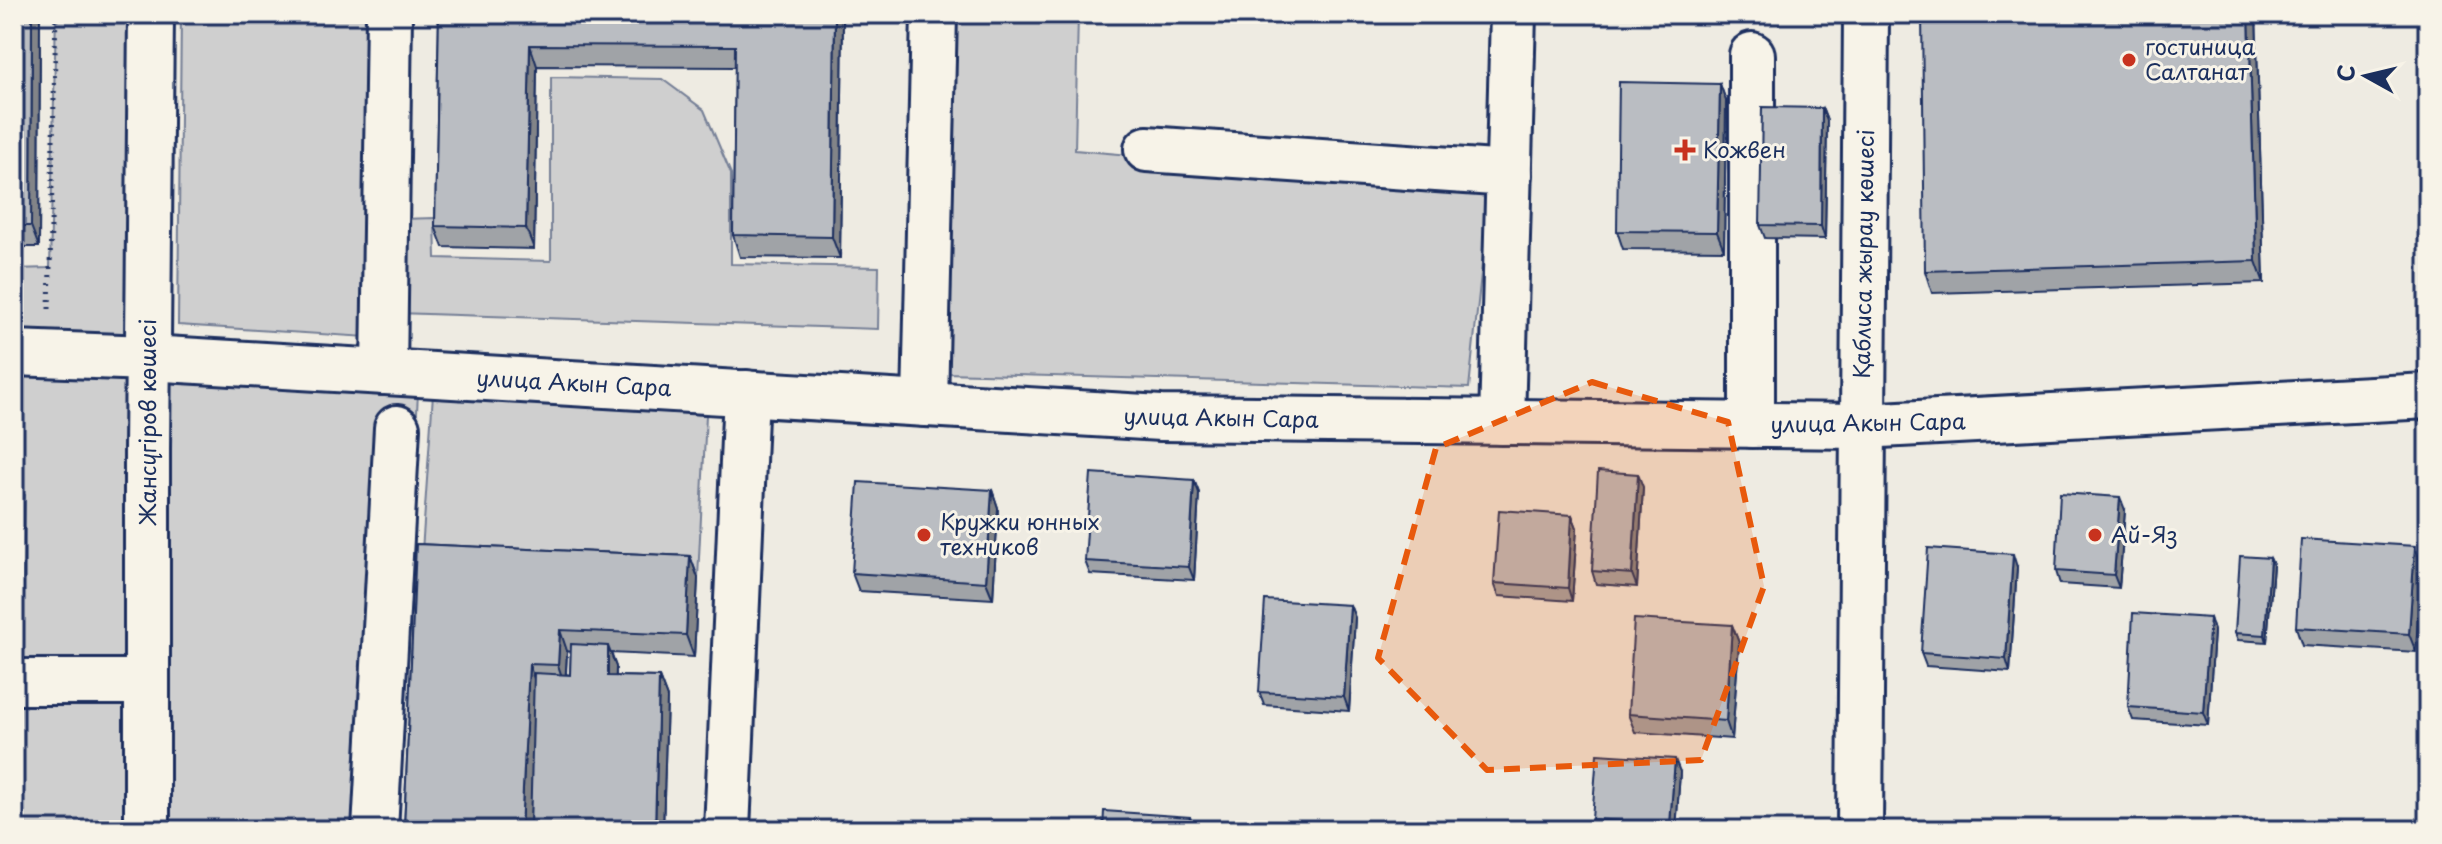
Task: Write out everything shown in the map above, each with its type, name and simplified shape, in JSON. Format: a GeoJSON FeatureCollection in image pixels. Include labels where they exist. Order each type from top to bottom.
{"type":"FeatureCollection","features":[{"type":"Feature","properties":{"kind":"street","name":"Жансүгіров көшесі"},"geometry":{"type":"LineString","coordinates":[[147,830],[151,14]]}},
{"type":"Feature","properties":{"kind":"street"},"geometry":{"type":"LineString","coordinates":[[384,372],[389,14]]}},
{"type":"Feature","properties":{"kind":"street"},"geometry":{"type":"LineString","coordinates":[[925,404],[934,14]]}},
{"type":"Feature","properties":{"kind":"street"},"geometry":{"type":"LineString","coordinates":[[1502,422],[1513,14]]}},
{"type":"Feature","properties":{"kind":"street","name":"Қаблиса жырау көшесі"},"geometry":{"type":"LineString","coordinates":[[1860,830],[1866,14]]}},
{"type":"Feature","properties":{"kind":"street"},"geometry":{"type":"LineString","coordinates":[[1752,55],[1752,425]]}},
{"type":"Feature","properties":{"kind":"street"},"geometry":{"type":"LineString","coordinates":[[1147,149],[1509,174]]}},
{"type":"Feature","properties":{"kind":"street","name":"улица Акын Сара"},"geometry":{"type":"LineString","coordinates":[[31,353],[1161,418],[1862,426],[2428,396]]}},
{"type":"Feature","properties":{"kind":"street"},"geometry":{"type":"LineString","coordinates":[[727,830],[746,393]]}},
{"type":"Feature","properties":{"kind":"street"},"geometry":{"type":"LineString","coordinates":[[375,830],[397,428]]}},
{"type":"Feature","properties":{"kind":"street"},"geometry":{"type":"LineString","coordinates":[[14,682],[147,682]]}},
{"type":"Feature","properties":{"kind":"path"},"geometry":{"type":"LineString","coordinates":[[31,353],[56,14]]}},
{"type":"Feature","properties":{"kind":"highlighted area"},"geometry":{"type":"Polygon","coordinates":[[[1592,382],[1728,422],[1764,586],[1701,760],[1487,770],[1378,658],[1436,448],[1592,382]]]}},
{"type":"Feature","properties":{"kind":"shaded area"},"geometry":{"type":"Polygon","coordinates":[[[56,14],[130,14],[126,340],[14,336],[14,269],[50,268],[56,14]]]}},
{"type":"Feature","properties":{"kind":"shaded area"},"geometry":{"type":"Polygon","coordinates":[[[181,14],[370,14],[367,337],[178,325],[181,14]]]}},
{"type":"Feature","properties":{"kind":"shaded area"},"geometry":{"type":"Polygon","coordinates":[[[941,14],[1078,14],[1075,150],[1490,188],[1469,388],[945,373],[941,14]]]}},
{"type":"Feature","properties":{"kind":"shaded area"},"geometry":{"type":"Polygon","coordinates":[[[551,77],[662,79],[704,110],[731,174],[731,264],[879,267],[878,329],[397,313],[400,219],[435,218],[436,258],[551,261],[551,77]]]}},
{"type":"Feature","properties":{"kind":"shaded area"},"geometry":{"type":"Polygon","coordinates":[[[14,363],[132,368],[128,830],[17,830],[25,495],[14,494],[14,363]]]}},
{"type":"Feature","properties":{"kind":"shaded area"},"geometry":{"type":"Polygon","coordinates":[[[167,375],[418,393],[395,830],[163,830],[167,375]]]}},
{"type":"Feature","properties":{"kind":"shaded area"},"geometry":{"type":"Polygon","coordinates":[[[433,394],[706,415],[698,578],[422,551],[433,394]]]}},
{"type":"Feature","properties":{"kind":"building"},"geometry":{"type":"Polygon","coordinates":[[[14,14],[32,14],[31,226],[14,226],[14,14]]]}},
{"type":"Feature","properties":{"kind":"building"},"geometry":{"type":"Polygon","coordinates":[[[439,14],[835,14],[832,237],[733,235],[735,46],[530,45],[526,228],[435,226],[439,14]]]}},
{"type":"Feature","properties":{"kind":"building"},"geometry":{"type":"Polygon","coordinates":[[[1922,14],[2249,14],[2256,261],[1925,271],[1922,14]]]}},
{"type":"Feature","properties":{"kind":"building"},"geometry":{"type":"Polygon","coordinates":[[[1619,82],[1720,84],[1717,232],[1617,231],[1619,82]]]}},
{"type":"Feature","properties":{"kind":"building"},"geometry":{"type":"Polygon","coordinates":[[[1762,107],[1822,108],[1821,226],[1760,225],[1762,107]]]}},
{"type":"Feature","properties":{"kind":"building"},"geometry":{"type":"Polygon","coordinates":[[[1598,471],[1638,474],[1632,574],[1592,571],[1598,471]]]}},
{"type":"Feature","properties":{"kind":"building"},"geometry":{"type":"Polygon","coordinates":[[[1091,473],[1194,480],[1189,567],[1085,561],[1091,473]]]}},
{"type":"Feature","properties":{"kind":"building"},"geometry":{"type":"Polygon","coordinates":[[[858,482],[992,490],[986,582],[852,573],[858,482]]]}},
{"type":"Feature","properties":{"kind":"building"},"geometry":{"type":"Polygon","coordinates":[[[2060,493],[2120,497],[2114,575],[2056,571],[2060,493]]]}},
{"type":"Feature","properties":{"kind":"building"},"geometry":{"type":"Polygon","coordinates":[[[1499,510],[1572,515],[1568,588],[1494,583],[1499,510]]]}},
{"type":"Feature","properties":{"kind":"building"},"geometry":{"type":"Polygon","coordinates":[[[2301,539],[2415,546],[2409,634],[2296,627],[2301,539]]]}},
{"type":"Feature","properties":{"kind":"building"},"geometry":{"type":"Polygon","coordinates":[[[416,544],[690,556],[686,635],[560,630],[558,665],[529,664],[521,830],[404,830],[416,544]]]}},
{"type":"Feature","properties":{"kind":"building"},"geometry":{"type":"Polygon","coordinates":[[[1928,548],[2013,554],[2006,659],[1921,653],[1928,548]]]}},
{"type":"Feature","properties":{"kind":"building"},"geometry":{"type":"Polygon","coordinates":[[[2240,556],[2270,558],[2265,635],[2235,633],[2240,556]]]}},
{"type":"Feature","properties":{"kind":"building"},"geometry":{"type":"Polygon","coordinates":[[[1265,600],[1350,605],[1344,697],[1259,692],[1265,600]]]}},
{"type":"Feature","properties":{"kind":"building"},"geometry":{"type":"Polygon","coordinates":[[[2133,613],[2210,618],[2203,712],[2128,707],[2133,613]]]}},
{"type":"Feature","properties":{"kind":"building"},"geometry":{"type":"Polygon","coordinates":[[[1634,619],[1732,625],[1726,721],[1628,714],[1634,619]]]}},
{"type":"Feature","properties":{"kind":"building"},"geometry":{"type":"Polygon","coordinates":[[[571,644],[608,646],[608,676],[659,677],[655,830],[530,830],[534,673],[570,675],[571,644]]]}},
{"type":"Feature","properties":{"kind":"building"},"geometry":{"type":"Polygon","coordinates":[[[1597,754],[1675,759],[1670,824],[1592,819],[1597,754]]]}},
{"type":"Feature","properties":{"kind":"building"},"geometry":{"type":"Polygon","coordinates":[[[1104,811],[1190,817],[1190,830],[1103,830],[1104,811]]]}},
{"type":"Feature","properties":{"kind":"place","name":"гостиница Салтанат"},"geometry":{"type":"Point","coordinates":[2129,60]}},
{"type":"Feature","properties":{"kind":"place","name":"Кожвен"},"geometry":{"type":"Point","coordinates":[1685,150]}},
{"type":"Feature","properties":{"kind":"place","name":"Кружки юнных техников"},"geometry":{"type":"Point","coordinates":[924,535]}},
{"type":"Feature","properties":{"kind":"place","name":"Ай-Яз"},"geometry":{"type":"Point","coordinates":[2095,535]}}]}
